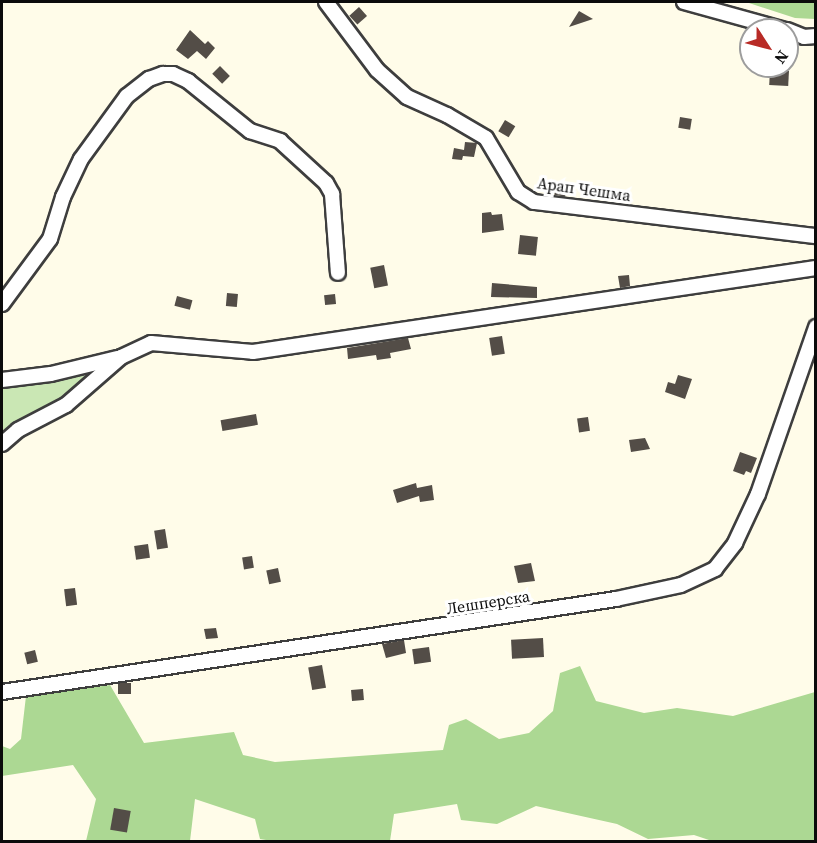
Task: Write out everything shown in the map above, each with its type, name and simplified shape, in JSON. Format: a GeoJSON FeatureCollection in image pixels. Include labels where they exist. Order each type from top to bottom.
{"type":"FeatureCollection","features":[{"type":"Feature","properties":{"kind":"street","name":"Арап Чешма"},"geometry":{"type":"LineString","coordinates":[[326,2],[377,70],[407,97],[447,115],[486,138],[518,192],[534,202],[816,236]]}},
{"type":"Feature","properties":{"kind":"street"},"geometry":{"type":"LineString","coordinates":[[684,2],[743,18]]}},
{"type":"Feature","properties":{"kind":"street"},"geometry":{"type":"LineString","coordinates":[[799,35],[816,36]]}},
{"type":"Feature","properties":{"kind":"street"},"geometry":{"type":"LineString","coordinates":[[2,304],[50,239],[63,197],[81,159],[92,143],[127,96],[149,79],[163,74],[173,74],[188,81],[250,131],[280,141],[326,183],[332,194],[338,273]]}},
{"type":"Feature","properties":{"kind":"street"},"geometry":{"type":"LineString","coordinates":[[2,380],[51,374],[121,357],[151,343],[253,352],[816,268]]}},
{"type":"Feature","properties":{"kind":"street","name":"Лешперска"},"geometry":{"type":"LineString","coordinates":[[2,692],[616,599],[681,585],[715,569],[735,543],[758,494],[816,327]]}},
{"type":"Feature","properties":{"kind":"street"},"geometry":{"type":"LineString","coordinates":[[2,444],[18,430],[66,405],[121,357]]}},
{"type":"Feature","properties":{"kind":"green space"},"geometry":{"type":"Polygon","coordinates":[[[746,2],[815,2],[815,19],[795,18],[746,2]]]}},
{"type":"Feature","properties":{"kind":"green space"},"geometry":{"type":"Polygon","coordinates":[[[121,357],[2,444],[2,380],[121,357]]]}},
{"type":"Feature","properties":{"kind":"green space"},"geometry":{"type":"Polygon","coordinates":[[[580,666],[596,701],[644,713],[677,708],[733,716],[815,692],[815,841],[712,841],[694,835],[648,839],[617,824],[536,806],[497,824],[461,820],[457,804],[394,814],[390,841],[272,841],[260,839],[255,819],[195,799],[190,841],[86,841],[96,799],[73,765],[2,776],[2,746],[10,749],[21,739],[26,696],[110,685],[144,743],[234,732],[243,755],[275,762],[443,750],[449,725],[466,719],[499,739],[529,733],[553,711],[560,673],[580,666]]]}},
{"type":"Feature","properties":{"kind":"building"},"geometry":{"type":"Polygon","coordinates":[[[359,7],[367,16],[357,25],[349,16],[359,7]]]}},
{"type":"Feature","properties":{"kind":"building"},"geometry":{"type":"Polygon","coordinates":[[[579,11],[593,19],[569,27],[579,11]]]}},
{"type":"Feature","properties":{"kind":"building"},"geometry":{"type":"Polygon","coordinates":[[[190,30],[205,44],[208,41],[215,48],[206,59],[197,51],[188,59],[176,50],[190,30]]]}},
{"type":"Feature","properties":{"kind":"building"},"geometry":{"type":"Polygon","coordinates":[[[220,66],[230,76],[222,84],[212,74],[220,66]]]}},
{"type":"Feature","properties":{"kind":"building"},"geometry":{"type":"Polygon","coordinates":[[[770,78],[789,78],[788,86],[769,85],[770,78]]]}},
{"type":"Feature","properties":{"kind":"building"},"geometry":{"type":"Polygon","coordinates":[[[680,117],[692,119],[690,130],[678,128],[680,117]]]}},
{"type":"Feature","properties":{"kind":"building"},"geometry":{"type":"Polygon","coordinates":[[[505,120],[515,126],[509,137],[498,131],[505,120]]]}},
{"type":"Feature","properties":{"kind":"building"},"geometry":{"type":"Polygon","coordinates":[[[465,142],[477,143],[474,157],[463,156],[462,160],[452,159],[454,148],[464,150],[465,142]]]}},
{"type":"Feature","properties":{"kind":"building"},"geometry":{"type":"Polygon","coordinates":[[[556,185],[567,187],[565,197],[554,195],[556,185]]]}},
{"type":"Feature","properties":{"kind":"building"},"geometry":{"type":"Polygon","coordinates":[[[491,212],[492,215],[502,214],[504,230],[482,233],[482,213],[491,212]]]}},
{"type":"Feature","properties":{"kind":"building"},"geometry":{"type":"Polygon","coordinates":[[[520,235],[538,237],[536,256],[518,254],[520,235]]]}},
{"type":"Feature","properties":{"kind":"building"},"geometry":{"type":"Polygon","coordinates":[[[384,265],[388,286],[374,288],[370,268],[384,265]]]}},
{"type":"Feature","properties":{"kind":"building"},"geometry":{"type":"Polygon","coordinates":[[[629,275],[630,286],[620,288],[618,276],[629,275]]]}},
{"type":"Feature","properties":{"kind":"building"},"geometry":{"type":"Polygon","coordinates":[[[492,283],[537,287],[537,298],[491,297],[492,283]]]}},
{"type":"Feature","properties":{"kind":"building"},"geometry":{"type":"Polygon","coordinates":[[[227,293],[238,294],[237,307],[226,306],[227,293]]]}},
{"type":"Feature","properties":{"kind":"building"},"geometry":{"type":"Polygon","coordinates":[[[335,294],[336,304],[325,305],[324,295],[335,294]]]}},
{"type":"Feature","properties":{"kind":"building"},"geometry":{"type":"Polygon","coordinates":[[[177,296],[192,300],[190,310],[174,306],[177,296]]]}},
{"type":"Feature","properties":{"kind":"building"},"geometry":{"type":"Polygon","coordinates":[[[502,336],[505,354],[492,356],[489,338],[502,336]]]}},
{"type":"Feature","properties":{"kind":"building"},"geometry":{"type":"Polygon","coordinates":[[[408,338],[411,349],[390,353],[391,358],[377,360],[376,355],[348,359],[347,348],[408,338]]]}},
{"type":"Feature","properties":{"kind":"building"},"geometry":{"type":"Polygon","coordinates":[[[678,375],[692,379],[685,399],[665,392],[668,382],[675,384],[678,375]]]}},
{"type":"Feature","properties":{"kind":"building"},"geometry":{"type":"Polygon","coordinates":[[[256,414],[258,425],[222,431],[221,420],[256,414]]]}},
{"type":"Feature","properties":{"kind":"building"},"geometry":{"type":"Polygon","coordinates":[[[588,417],[590,431],[579,432],[577,419],[588,417]]]}},
{"type":"Feature","properties":{"kind":"building"},"geometry":{"type":"Polygon","coordinates":[[[645,438],[650,449],[631,452],[629,440],[645,438]]]}},
{"type":"Feature","properties":{"kind":"building"},"geometry":{"type":"Polygon","coordinates":[[[740,452],[757,458],[751,473],[746,471],[744,475],[733,471],[740,452]]]}},
{"type":"Feature","properties":{"kind":"building"},"geometry":{"type":"Polygon","coordinates":[[[416,483],[417,488],[432,485],[434,500],[420,502],[419,496],[397,503],[393,490],[416,483]]]}},
{"type":"Feature","properties":{"kind":"building"},"geometry":{"type":"Polygon","coordinates":[[[165,529],[168,548],[157,549],[154,531],[165,529]]]}},
{"type":"Feature","properties":{"kind":"building"},"geometry":{"type":"Polygon","coordinates":[[[148,544],[150,558],[136,560],[134,546],[148,544]]]}},
{"type":"Feature","properties":{"kind":"building"},"geometry":{"type":"Polygon","coordinates":[[[252,556],[254,568],[244,569],[242,558],[252,556]]]}},
{"type":"Feature","properties":{"kind":"building"},"geometry":{"type":"Polygon","coordinates":[[[531,563],[535,581],[518,583],[514,566],[531,563]]]}},
{"type":"Feature","properties":{"kind":"building"},"geometry":{"type":"Polygon","coordinates":[[[278,568],[281,582],[269,584],[266,570],[278,568]]]}},
{"type":"Feature","properties":{"kind":"building"},"geometry":{"type":"Polygon","coordinates":[[[75,588],[77,605],[66,606],[64,589],[75,588]]]}},
{"type":"Feature","properties":{"kind":"building"},"geometry":{"type":"Polygon","coordinates":[[[216,628],[218,638],[206,639],[204,629],[216,628]]]}},
{"type":"Feature","properties":{"kind":"building"},"geometry":{"type":"Polygon","coordinates":[[[543,638],[544,657],[512,659],[511,640],[543,638]]]}},
{"type":"Feature","properties":{"kind":"building"},"geometry":{"type":"Polygon","coordinates":[[[404,640],[406,653],[386,658],[382,644],[404,640]]]}},
{"type":"Feature","properties":{"kind":"building"},"geometry":{"type":"Polygon","coordinates":[[[429,647],[431,662],[414,664],[412,649],[429,647]]]}},
{"type":"Feature","properties":{"kind":"building"},"geometry":{"type":"Polygon","coordinates":[[[35,650],[38,662],[27,664],[24,653],[35,650]]]}},
{"type":"Feature","properties":{"kind":"building"},"geometry":{"type":"Polygon","coordinates":[[[322,665],[326,688],[312,690],[308,667],[322,665]]]}},
{"type":"Feature","properties":{"kind":"building"},"geometry":{"type":"Polygon","coordinates":[[[118,683],[131,683],[131,694],[118,694],[118,683]]]}},
{"type":"Feature","properties":{"kind":"building"},"geometry":{"type":"Polygon","coordinates":[[[363,689],[364,700],[352,701],[351,690],[363,689]]]}},
{"type":"Feature","properties":{"kind":"building"},"geometry":{"type":"Polygon","coordinates":[[[114,808],[131,811],[127,833],[110,830],[114,808]]]}}]}
